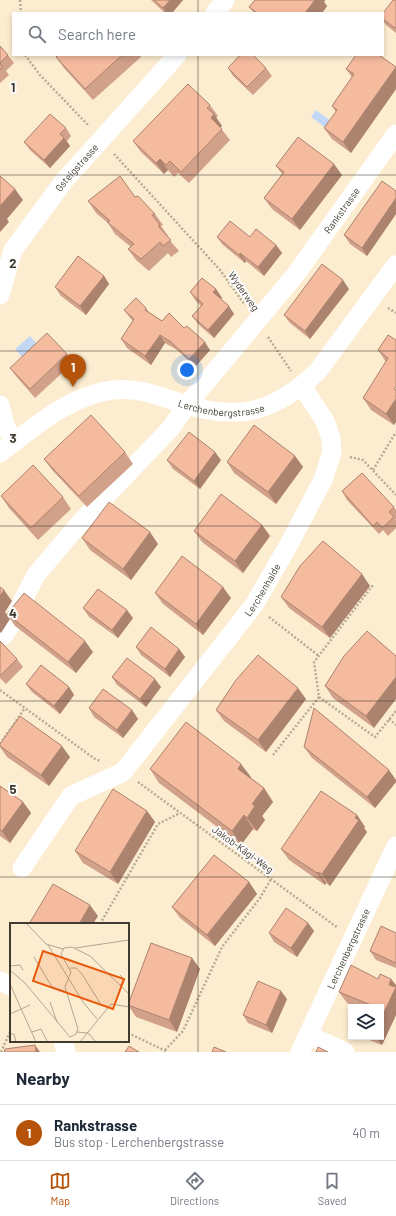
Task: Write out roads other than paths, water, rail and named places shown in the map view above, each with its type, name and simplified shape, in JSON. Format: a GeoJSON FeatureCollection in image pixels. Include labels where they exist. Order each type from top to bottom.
{"type":"FeatureCollection","features":[{"type":"Feature","properties":{"kind":"street"},"geometry":{"type":"LineString","coordinates":[[216,12],[225,0]]}},
{"type":"Feature","properties":{"kind":"street","name":"Gsteigstrasse"},"geometry":{"type":"LineString","coordinates":[[0,295],[12,250],[64,181],[176,56]]}},
{"type":"Feature","properties":{"kind":"street","name":"Rankstrasse"},"geometry":{"type":"LineString","coordinates":[[0,637],[4,636],[15,619],[36,575],[79,524],[170,429],[187,405],[296,274],[396,134]]}},
{"type":"Feature","properties":{"kind":"street","name":"Lerchenbergstrasse"},"geometry":{"type":"LineString","coordinates":[[7,447],[65,406],[78,399],[104,392],[144,390],[187,405],[225,413],[244,412],[264,408],[286,398],[318,371],[396,265]]}},
{"type":"Feature","properties":{"kind":"street","name":"Lerchenhalde"},"geometry":{"type":"LineString","coordinates":[[22,868],[71,796],[123,772],[254,605],[288,546],[323,480],[332,452],[331,438],[325,421],[302,386]]}},
{"type":"Feature","properties":{"kind":"street"},"geometry":{"type":"LineString","coordinates":[[0,404],[5,425],[7,447]]}},
{"type":"Feature","properties":{"kind":"street","name":"Lerchenbergstrasse"},"geometry":{"type":"LineString","coordinates":[[300,1052],[396,846]]}},
{"type":"Feature","properties":{"kind":"street"},"geometry":{"type":"LineString","coordinates":[[0,981],[10,986]]}},
{"type":"Feature","properties":{"kind":"street"},"geometry":{"type":"LineString","coordinates":[[308,1035],[344,1052]]}},
{"type":"Feature","properties":{"kind":"street"},"geometry":{"type":"LineString","coordinates":[[63,1042],[66,1052]]}},
{"type":"Feature","properties":{"kind":"water"},"geometry":{"type":"Polygon","coordinates":[[[316,110],[335,124],[330,131],[311,117],[316,110]]]}},
{"type":"Feature","properties":{"kind":"water"},"geometry":{"type":"Polygon","coordinates":[[[30,336],[38,345],[23,358],[15,349],[30,336]]]}},
{"type":"Feature","properties":{"kind":"place","name":"Rankstrasse"},"geometry":{"type":"Point","coordinates":[73,387]}}]}
